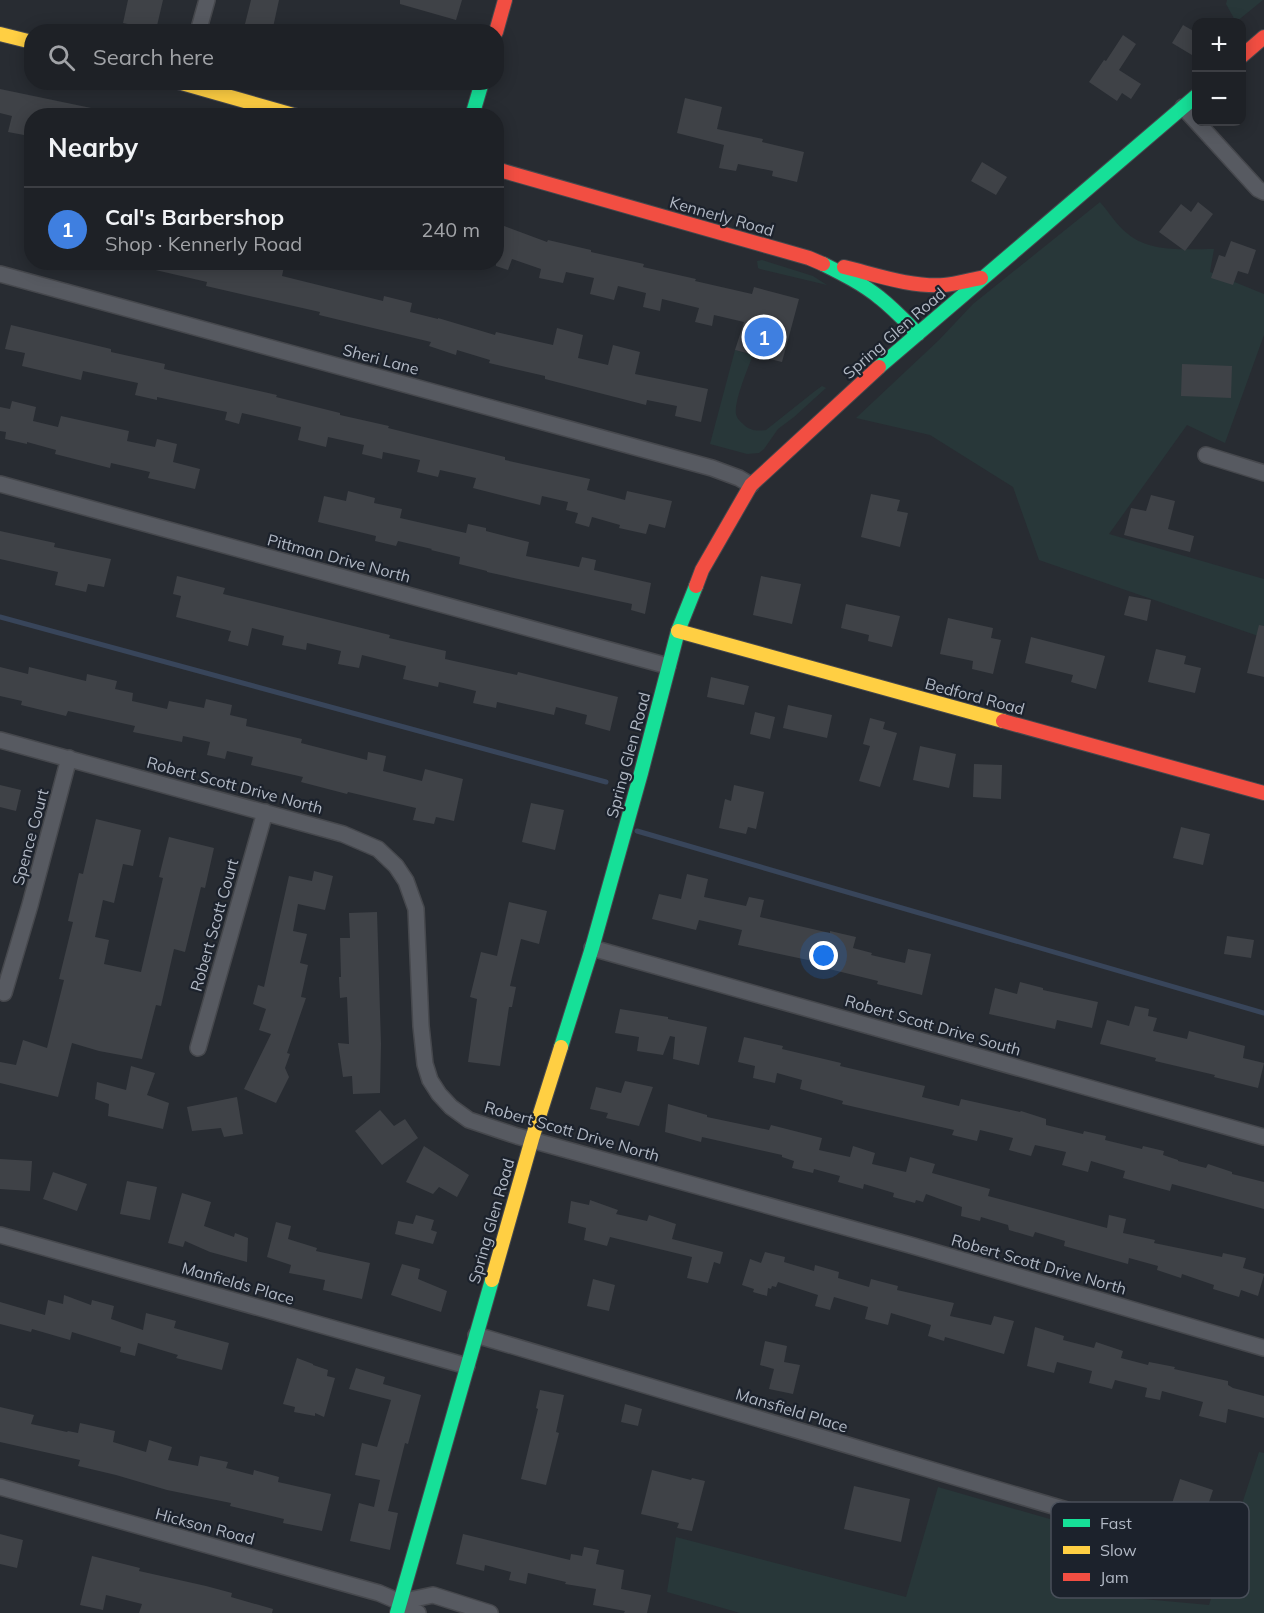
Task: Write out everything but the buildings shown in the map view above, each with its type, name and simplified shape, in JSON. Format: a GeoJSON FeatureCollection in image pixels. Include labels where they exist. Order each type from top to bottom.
{"type":"FeatureCollection","features":[{"type":"Feature","properties":{"kind":"street"},"geometry":{"type":"LineString","coordinates":[[200,24],[207,0]]}},
{"type":"Feature","properties":{"kind":"street"},"geometry":{"type":"LineString","coordinates":[[498,24],[505,0]]}},
{"type":"Feature","properties":{"kind":"street"},"geometry":{"type":"LineString","coordinates":[[0,33],[24,40]]}},
{"type":"Feature","properties":{"kind":"street"},"geometry":{"type":"LineString","coordinates":[[1246,53],[1264,37]]}},
{"type":"Feature","properties":{"kind":"street"},"geometry":{"type":"LineString","coordinates":[[206,90],[269,108]]}},
{"type":"Feature","properties":{"kind":"street"},"geometry":{"type":"LineString","coordinates":[[474,108],[480,90]]}},
{"type":"Feature","properties":{"kind":"street","name":"Spring Glen Road"},"geometry":{"type":"LineString","coordinates":[[398,1607],[532,1139],[592,948],[678,631],[702,570],[751,485],[876,370],[1192,100]]}},
{"type":"Feature","properties":{"kind":"street"},"geometry":{"type":"LineString","coordinates":[[1183,107],[1258,189],[1264,192]]}},
{"type":"Feature","properties":{"kind":"street","name":"Kennerly Road"},"geometry":{"type":"LineString","coordinates":[[504,171],[814,260],[869,289],[918,334]]}},
{"type":"Feature","properties":{"kind":"street"},"geometry":{"type":"LineString","coordinates":[[814,260],[932,285],[982,278]]}},
{"type":"Feature","properties":{"kind":"street","name":"Sheri Lane"},"geometry":{"type":"LineString","coordinates":[[0,274],[712,468],[751,485]]}},
{"type":"Feature","properties":{"kind":"street"},"geometry":{"type":"LineString","coordinates":[[1206,455],[1264,473]]}},
{"type":"Feature","properties":{"kind":"street","name":"Pittman Drive North"},"geometry":{"type":"LineString","coordinates":[[0,484],[668,666]]}},
{"type":"Feature","properties":{"kind":"street","name":"Bedford Road"},"geometry":{"type":"LineString","coordinates":[[678,631],[1264,793]]}},
{"type":"Feature","properties":{"kind":"street","name":"Robert Scott Drive North"},"geometry":{"type":"LineString","coordinates":[[0,740],[344,834],[378,849],[396,866],[406,881],[416,909],[421,1026],[425,1064],[430,1080],[451,1107],[469,1120],[1264,1348]]}},
{"type":"Feature","properties":{"kind":"street","name":"Spence Court"},"geometry":{"type":"LineString","coordinates":[[4,993],[69,758]]}},
{"type":"Feature","properties":{"kind":"street","name":"Robert Scott Court"},"geometry":{"type":"LineString","coordinates":[[198,1048],[265,812]]}},
{"type":"Feature","properties":{"kind":"street","name":"Robert Scott Drive South"},"geometry":{"type":"LineString","coordinates":[[592,948],[1264,1137]]}},
{"type":"Feature","properties":{"kind":"street","name":"Manfields Place"},"geometry":{"type":"LineString","coordinates":[[0,1235],[467,1366]]}},
{"type":"Feature","properties":{"kind":"street","name":"Mansfield Place"},"geometry":{"type":"LineString","coordinates":[[476,1335],[1051,1505]]}},
{"type":"Feature","properties":{"kind":"street","name":"Hickson Road"},"geometry":{"type":"LineString","coordinates":[[0,1487],[379,1593],[398,1607],[418,1613]]}},
{"type":"Feature","properties":{"kind":"street"},"geometry":{"type":"LineString","coordinates":[[398,1607],[433,1595],[490,1613]]}},
{"type":"Feature","properties":{"kind":"shaded area"},"geometry":{"type":"Polygon","coordinates":[[[1227,0],[1263,0],[1241,18],[1234,18],[1226,4],[1227,0]]]}},
{"type":"Feature","properties":{"kind":"shaded area"},"geometry":{"type":"Polygon","coordinates":[[[1100,202],[1120,227],[1137,240],[1169,249],[1214,249],[1210,272],[1264,294],[1264,335],[1225,443],[1187,425],[1109,534],[1264,579],[1264,638],[1039,560],[1013,487],[930,435],[856,418],[939,340],[973,304],[1100,202]]]}},
{"type":"Feature","properties":{"kind":"shaded area"},"geometry":{"type":"Polygon","coordinates":[[[762,260],[813,276],[827,285],[760,269],[757,261],[762,260]]]}},
{"type":"Feature","properties":{"kind":"shaded area"},"geometry":{"type":"Polygon","coordinates":[[[735,350],[753,355],[736,408],[738,419],[749,428],[766,430],[822,386],[826,388],[778,429],[759,453],[747,454],[710,444],[735,350]]]}},
{"type":"Feature","properties":{"kind":"shaded area"},"geometry":{"type":"Polygon","coordinates":[[[1259,1452],[1264,1453],[1264,1613],[740,1613],[667,1592],[676,1537],[906,1597],[938,1487],[1051,1519],[1051,1598],[1132,1598],[1209,1605],[1211,1598],[1249,1598],[1249,1502],[1243,1502],[1259,1452]]]}},
{"type":"Feature","properties":{"kind":"waterway"},"geometry":{"type":"LineString","coordinates":[[0,617],[606,782]]}},
{"type":"Feature","properties":{"kind":"waterway"},"geometry":{"type":"LineString","coordinates":[[637,831],[1264,1013]]}},
{"type":"Feature","properties":{"kind":"traffic: fast"},"geometry":{"type":"LineString","coordinates":[[474,108],[480,90]]}},
{"type":"Feature","properties":{"kind":"traffic: fast"},"geometry":{"type":"LineString","coordinates":[[879,367],[1192,99]]}},
{"type":"Feature","properties":{"kind":"traffic: fast"},"geometry":{"type":"LineString","coordinates":[[823,264],[873,293],[918,334]]}},
{"type":"Feature","properties":{"kind":"traffic: fast"},"geometry":{"type":"LineString","coordinates":[[561,1047],[592,948],[678,631],[696,586]]}},
{"type":"Feature","properties":{"kind":"traffic: fast"},"geometry":{"type":"LineString","coordinates":[[397,1613],[492,1280]]}},
{"type":"Feature","properties":{"kind":"traffic: slow"},"geometry":{"type":"LineString","coordinates":[[0,34],[24,40]]}},
{"type":"Feature","properties":{"kind":"traffic: slow"},"geometry":{"type":"LineString","coordinates":[[206,90],[269,108]]}},
{"type":"Feature","properties":{"kind":"traffic: slow"},"geometry":{"type":"LineString","coordinates":[[678,631],[1003,721]]}},
{"type":"Feature","properties":{"kind":"traffic: slow"},"geometry":{"type":"LineString","coordinates":[[492,1280],[561,1047]]}},
{"type":"Feature","properties":{"kind":"traffic: jam"},"geometry":{"type":"LineString","coordinates":[[498,24],[505,0]]}},
{"type":"Feature","properties":{"kind":"traffic: jam"},"geometry":{"type":"LineString","coordinates":[[1246,53],[1264,37]]}},
{"type":"Feature","properties":{"kind":"traffic: jam"},"geometry":{"type":"LineString","coordinates":[[504,171],[809,258],[823,264]]}},
{"type":"Feature","properties":{"kind":"traffic: jam"},"geometry":{"type":"LineString","coordinates":[[844,267],[894,280],[931,285],[954,284],[981,278]]}},
{"type":"Feature","properties":{"kind":"traffic: jam"},"geometry":{"type":"LineString","coordinates":[[696,586],[702,570],[751,485],[879,367]]}},
{"type":"Feature","properties":{"kind":"traffic: jam"},"geometry":{"type":"LineString","coordinates":[[1003,721],[1264,793]]}},
{"type":"Feature","properties":{"kind":"place","name":"Cal's Barbershop"},"geometry":{"type":"Point","coordinates":[764,337]}}]}
